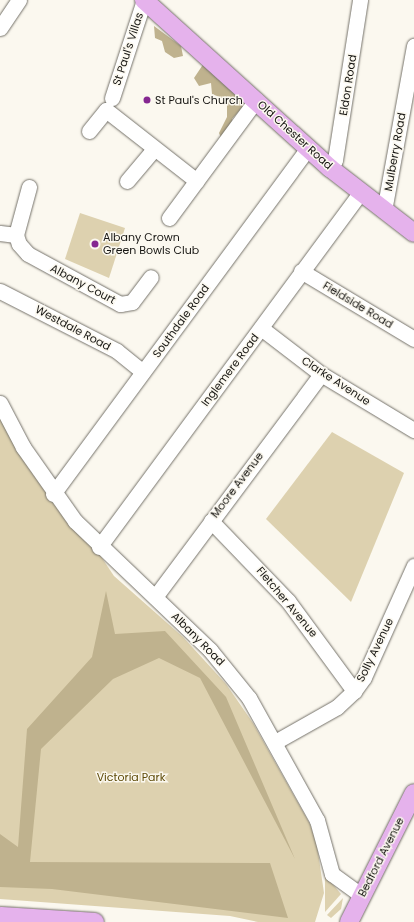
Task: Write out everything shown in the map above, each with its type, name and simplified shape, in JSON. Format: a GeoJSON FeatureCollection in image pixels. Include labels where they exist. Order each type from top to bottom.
{"type":"FeatureCollection","features":[{"type":"Feature","properties":{"kind":"main road","name":"Old Chester Road"},"geometry":{"type":"LineString","coordinates":[[144,0],[309,147],[330,168],[360,193],[414,233]]}},
{"type":"Feature","properties":{"kind":"main road","name":"Bedford Avenue"},"geometry":{"type":"LineString","coordinates":[[349,922],[414,792]]}},
{"type":"Feature","properties":{"kind":"main road"},"geometry":{"type":"LineString","coordinates":[[0,916],[96,922]]}},
{"type":"Feature","properties":{"kind":"street"},"geometry":{"type":"LineString","coordinates":[[0,28],[19,0]]}},
{"type":"Feature","properties":{"kind":"street","name":"St Paul's Villas"},"geometry":{"type":"LineString","coordinates":[[112,98],[144,0]]}},
{"type":"Feature","properties":{"kind":"street","name":"Eldon Road"},"geometry":{"type":"LineString","coordinates":[[330,168],[339,138],[360,0]]}},
{"type":"Feature","properties":{"kind":"street","name":"Mulberry Road"},"geometry":{"type":"LineString","coordinates":[[384,211],[414,46]]}},
{"type":"Feature","properties":{"kind":"street"},"geometry":{"type":"LineString","coordinates":[[168,218],[256,100]]}},
{"type":"Feature","properties":{"kind":"street"},"geometry":{"type":"LineString","coordinates":[[89,131],[106,110],[197,181]]}},
{"type":"Feature","properties":{"kind":"street","name":"Southdale Road"},"geometry":{"type":"LineString","coordinates":[[53,494],[309,147]]}},
{"type":"Feature","properties":{"kind":"street"},"geometry":{"type":"LineString","coordinates":[[127,181],[154,148]]}},
{"type":"Feature","properties":{"kind":"street"},"geometry":{"type":"LineString","coordinates":[[0,233],[16,235],[29,186]]}},
{"type":"Feature","properties":{"kind":"street","name":"Inglemere Road"},"geometry":{"type":"LineString","coordinates":[[99,547],[261,328],[301,271],[360,193]]}},
{"type":"Feature","properties":{"kind":"street","name":"Albany Court"},"geometry":{"type":"LineString","coordinates":[[16,235],[18,244],[28,254],[120,304],[132,302],[151,277]]}},
{"type":"Feature","properties":{"kind":"street","name":"Fieldside Road"},"geometry":{"type":"LineString","coordinates":[[301,271],[414,339]]}},
{"type":"Feature","properties":{"kind":"street","name":"Westdale Road"},"geometry":{"type":"LineString","coordinates":[[0,291],[117,351],[143,372]]}},
{"type":"Feature","properties":{"kind":"street","name":"Clarke Avenue"},"geometry":{"type":"LineString","coordinates":[[261,328],[321,374],[414,430]]}},
{"type":"Feature","properties":{"kind":"street","name":"Moore Avenue"},"geometry":{"type":"LineString","coordinates":[[155,597],[321,374]]}},
{"type":"Feature","properties":{"kind":"street","name":"Albany Road"},"geometry":{"type":"LineString","coordinates":[[0,403],[53,494],[99,547],[155,597],[225,666],[275,742],[317,820],[332,874],[362,896]]}},
{"type":"Feature","properties":{"kind":"street","name":"Fletcher Avenue"},"geometry":{"type":"LineString","coordinates":[[211,521],[288,601],[354,691]]}},
{"type":"Feature","properties":{"kind":"street","name":"Solly Avenue"},"geometry":{"type":"LineString","coordinates":[[275,742],[337,707],[354,691],[364,677],[414,566]]}},
{"type":"Feature","properties":{"kind":"green space","name":"Albany Crown Green Bowls Club"},"geometry":{"type":"Polygon","coordinates":[[[80,213],[125,228],[109,278],[65,259],[80,213]]]}},
{"type":"Feature","properties":{"kind":"green space","name":"Victoria Park"},"geometry":{"type":"Polygon","coordinates":[[[0,405],[114,576],[183,637],[226,684],[253,723],[310,824],[317,845],[324,893],[315,922],[258,922],[230,916],[0,899],[0,405]]]}},
{"type":"Feature","properties":{"kind":"green space"},"geometry":{"type":"Polygon","coordinates":[[[332,432],[404,473],[351,602],[266,519],[332,432]]]}},
{"type":"Feature","properties":{"kind":"green space"},"geometry":{"type":"Polygon","coordinates":[[[325,875],[341,894],[325,912],[325,875]]]}},
{"type":"Feature","properties":{"kind":"green space"},"geometry":{"type":"Polygon","coordinates":[[[343,898],[341,909],[331,918],[327,915],[343,898]]]}},
{"type":"Feature","properties":{"kind":"shaded area"},"geometry":{"type":"Polygon","coordinates":[[[154,26],[181,46],[183,56],[174,58],[165,52],[162,41],[155,38],[154,26]]]}},
{"type":"Feature","properties":{"kind":"shaded area"},"geometry":{"type":"Polygon","coordinates":[[[204,63],[249,100],[232,119],[234,124],[222,140],[219,133],[227,117],[227,100],[212,94],[211,83],[199,86],[194,78],[204,63]]]}},
{"type":"Feature","properties":{"kind":"shaded area"},"geometry":{"type":"Polygon","coordinates":[[[106,591],[115,634],[165,631],[226,697],[295,859],[200,678],[159,658],[113,679],[41,749],[30,862],[270,863],[288,918],[52,889],[0,887],[0,834],[18,847],[27,729],[92,657],[106,591]]]}},
{"type":"Feature","properties":{"kind":"place","name":"St Paul's Church"},"geometry":{"type":"Point","coordinates":[147,100]}},
{"type":"Feature","properties":{"kind":"place","name":"Albany Crown Green Bowls Club"},"geometry":{"type":"Point","coordinates":[95,244]}}]}
